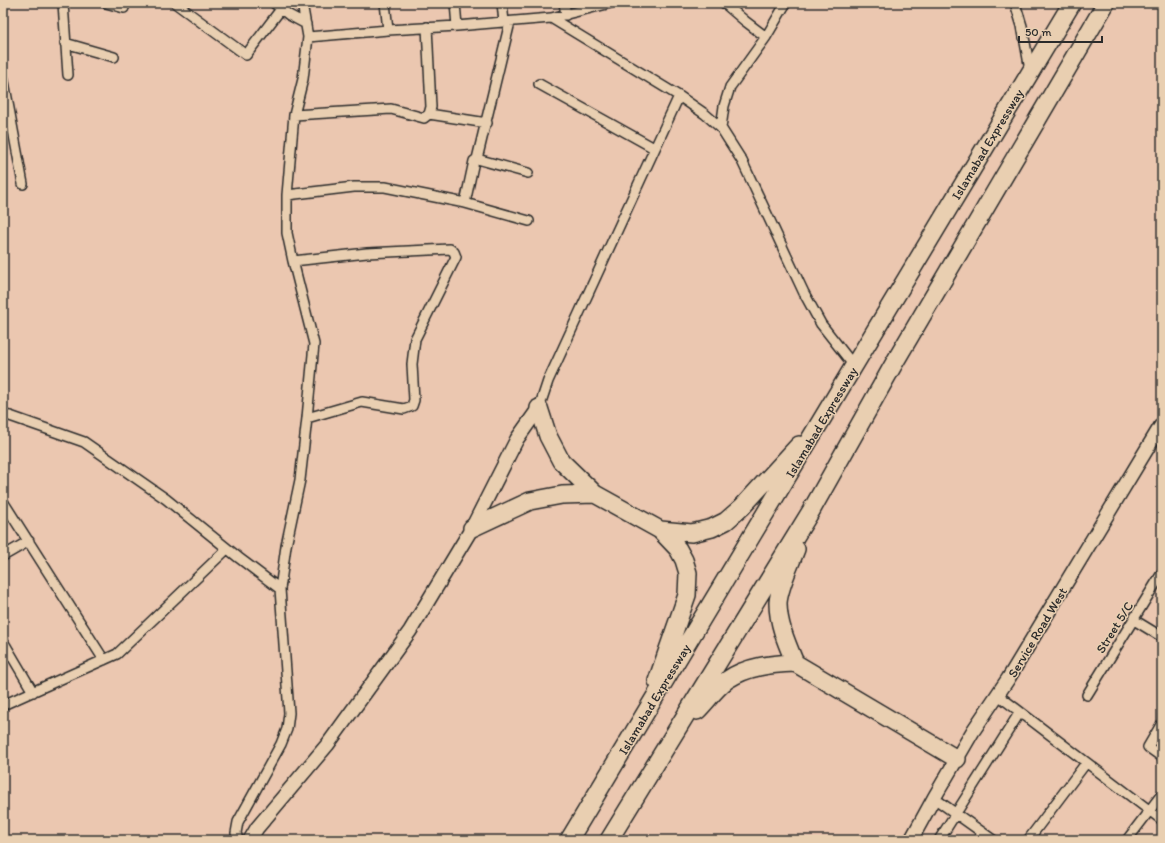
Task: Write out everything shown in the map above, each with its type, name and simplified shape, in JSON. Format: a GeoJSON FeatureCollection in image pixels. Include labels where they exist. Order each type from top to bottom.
{"type":"FeatureCollection","features":[{"type":"Feature","properties":{"kind":"highway","name":"Islamabad Expressway"},"geometry":{"type":"LineString","coordinates":[[569,840],[1072,3]]}},
{"type":"Feature","properties":{"kind":"highway"},"geometry":{"type":"LineString","coordinates":[[609,840],[672,740],[811,511],[896,360],[1106,3]]}},
{"type":"Feature","properties":{"kind":"highway"},"geometry":{"type":"LineString","coordinates":[[539,408],[548,436],[561,461],[595,494],[660,530],[678,549],[684,560],[688,573],[687,594],[646,712]]}},
{"type":"Feature","properties":{"kind":"highway"},"geometry":{"type":"LineString","coordinates":[[660,530],[692,533],[712,528],[726,521],[742,506],[821,421]]}},
{"type":"Feature","properties":{"kind":"highway"},"geometry":{"type":"LineString","coordinates":[[472,528],[530,501],[562,495],[595,494]]}},
{"type":"Feature","properties":{"kind":"highway"},"geometry":{"type":"LineString","coordinates":[[795,663],[782,630],[778,602],[782,587],[811,511]]}},
{"type":"Feature","properties":{"kind":"highway"},"geometry":{"type":"LineString","coordinates":[[672,740],[728,680],[748,670],[772,664],[795,663],[957,759]]}},
{"type":"Feature","properties":{"kind":"street"},"geometry":{"type":"LineString","coordinates":[[63,3],[68,75]]}},
{"type":"Feature","properties":{"kind":"street"},"geometry":{"type":"LineString","coordinates":[[106,3],[124,8]]}},
{"type":"Feature","properties":{"kind":"street"},"geometry":{"type":"LineString","coordinates":[[175,3],[246,55],[282,9]]}},
{"type":"Feature","properties":{"kind":"street"},"geometry":{"type":"LineString","coordinates":[[274,3],[289,16],[306,24]]}},
{"type":"Feature","properties":{"kind":"street"},"geometry":{"type":"LineString","coordinates":[[238,840],[236,833],[238,822],[281,744],[287,729],[289,713],[280,589],[286,546],[300,480],[314,344],[292,261],[287,233],[287,195],[294,115],[303,79],[308,37],[302,3]]}},
{"type":"Feature","properties":{"kind":"street"},"geometry":{"type":"LineString","coordinates":[[385,3],[388,30]]}},
{"type":"Feature","properties":{"kind":"street"},"geometry":{"type":"LineString","coordinates":[[455,3],[457,26]]}},
{"type":"Feature","properties":{"kind":"street"},"geometry":{"type":"LineString","coordinates":[[466,203],[474,161],[477,159],[486,123],[507,22],[502,3]]}},
{"type":"Feature","properties":{"kind":"street"},"geometry":{"type":"LineString","coordinates":[[564,3],[566,15]]}},
{"type":"Feature","properties":{"kind":"street"},"geometry":{"type":"LineString","coordinates":[[308,37],[550,18],[611,3]]}},
{"type":"Feature","properties":{"kind":"street"},"geometry":{"type":"LineString","coordinates":[[724,3],[745,22],[766,37]]}},
{"type":"Feature","properties":{"kind":"street"},"geometry":{"type":"LineString","coordinates":[[721,128],[724,106],[730,87],[766,37],[786,3]]}},
{"type":"Feature","properties":{"kind":"street"},"geometry":{"type":"LineString","coordinates":[[1015,3],[1022,26],[1031,72]]}},
{"type":"Feature","properties":{"kind":"street"},"geometry":{"type":"LineString","coordinates":[[550,18],[679,96],[705,114],[721,128],[742,161],[804,293],[821,324],[854,366]]}},
{"type":"Feature","properties":{"kind":"street"},"geometry":{"type":"LineString","coordinates":[[294,115],[391,109],[424,118],[429,114],[431,107],[427,27]]}},
{"type":"Feature","properties":{"kind":"street"},"geometry":{"type":"LineString","coordinates":[[66,43],[114,57]]}},
{"type":"Feature","properties":{"kind":"street"},"geometry":{"type":"LineString","coordinates":[[3,76],[23,184]]}},
{"type":"Feature","properties":{"kind":"street"},"geometry":{"type":"LineString","coordinates":[[539,84],[654,148]]}},
{"type":"Feature","properties":{"kind":"street"},"geometry":{"type":"LineString","coordinates":[[250,840],[257,828],[270,812],[328,744],[410,631],[472,528],[517,439],[539,408],[548,381],[679,96]]}},
{"type":"Feature","properties":{"kind":"street"},"geometry":{"type":"LineString","coordinates":[[429,114],[486,123]]}},
{"type":"Feature","properties":{"kind":"street"},"geometry":{"type":"LineString","coordinates":[[477,159],[528,174]]}},
{"type":"Feature","properties":{"kind":"street"},"geometry":{"type":"LineString","coordinates":[[287,195],[354,187],[385,187],[466,203],[529,220]]}},
{"type":"Feature","properties":{"kind":"street"},"geometry":{"type":"LineString","coordinates":[[292,261],[367,253],[450,249],[454,252],[456,257],[415,339],[412,364],[414,400],[412,406],[404,409],[362,402],[307,418]]}},
{"type":"Feature","properties":{"kind":"street"},"geometry":{"type":"LineString","coordinates":[[3,415],[10,416],[84,442],[166,499],[227,549],[280,589]]}},
{"type":"Feature","properties":{"kind":"street","name":"Service Road West"},"geometry":{"type":"LineString","coordinates":[[911,840],[957,759],[998,696],[1162,424]]}},
{"type":"Feature","properties":{"kind":"street"},"geometry":{"type":"LineString","coordinates":[[4,502],[104,660]]}},
{"type":"Feature","properties":{"kind":"street"},"geometry":{"type":"LineString","coordinates":[[3,556],[29,541]]}},
{"type":"Feature","properties":{"kind":"street"},"geometry":{"type":"LineString","coordinates":[[3,705],[117,654],[227,549]]}},
{"type":"Feature","properties":{"kind":"street","name":"Street 5/C"},"geometry":{"type":"LineString","coordinates":[[1087,695],[1162,573]]}},
{"type":"Feature","properties":{"kind":"street"},"geometry":{"type":"LineString","coordinates":[[1134,620],[1162,637]]}},
{"type":"Feature","properties":{"kind":"street"},"geometry":{"type":"LineString","coordinates":[[3,641],[33,692]]}},
{"type":"Feature","properties":{"kind":"street"},"geometry":{"type":"LineString","coordinates":[[998,696],[1162,820]]}},
{"type":"Feature","properties":{"kind":"street"},"geometry":{"type":"LineString","coordinates":[[939,840],[1020,712]]}},
{"type":"Feature","properties":{"kind":"street"},"geometry":{"type":"LineString","coordinates":[[1162,723],[1148,747],[1162,757]]}},
{"type":"Feature","properties":{"kind":"street"},"geometry":{"type":"LineString","coordinates":[[1028,840],[1086,763]]}},
{"type":"Feature","properties":{"kind":"street"},"geometry":{"type":"LineString","coordinates":[[1127,840],[1162,794]]}},
{"type":"Feature","properties":{"kind":"street"},"geometry":{"type":"LineString","coordinates":[[934,798],[993,840]]}}]}
